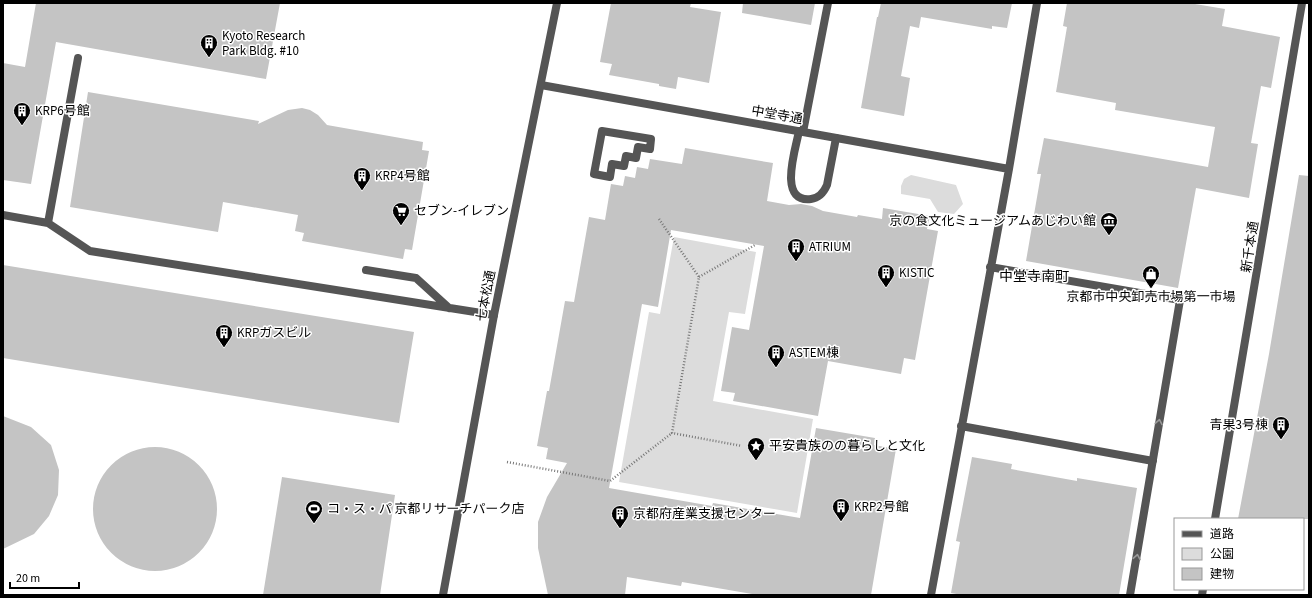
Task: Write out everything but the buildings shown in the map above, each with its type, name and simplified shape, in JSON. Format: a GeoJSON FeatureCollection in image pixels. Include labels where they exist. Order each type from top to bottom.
{"type":"FeatureCollection","features":[{"type":"Feature","properties":{"kind":"street","name":"七本松通"},"geometry":{"type":"LineString","coordinates":[[443,595],[494,315],[557,3]]}},
{"type":"Feature","properties":{"kind":"street"},"geometry":{"type":"LineString","coordinates":[[828,3],[790,178],[792,189],[800,197],[805,199],[816,198],[825,190],[836,138]]}},
{"type":"Feature","properties":{"kind":"street"},"geometry":{"type":"LineString","coordinates":[[931,595],[990,266],[1009,169],[1037,3]]}},
{"type":"Feature","properties":{"kind":"street","name":"新千本通"},"geometry":{"type":"LineString","coordinates":[[1215,518],[1302,3]]}},
{"type":"Feature","properties":{"kind":"street"},"geometry":{"type":"LineString","coordinates":[[48,223],[78,58]]}},
{"type":"Feature","properties":{"kind":"street","name":"中堂寺通"},"geometry":{"type":"LineString","coordinates":[[541,85],[1009,169]]}},
{"type":"Feature","properties":{"kind":"street"},"geometry":{"type":"LineString","coordinates":[[602,130],[651,139],[650,150],[638,147],[636,158],[626,156],[624,166],[612,164],[610,177],[594,174],[602,130]]}},
{"type":"Feature","properties":{"kind":"street"},"geometry":{"type":"LineString","coordinates":[[3,215],[48,223],[90,251],[494,315]]}},
{"type":"Feature","properties":{"kind":"street"},"geometry":{"type":"LineString","coordinates":[[990,266],[1180,300],[1130,595]]}},
{"type":"Feature","properties":{"kind":"street"},"geometry":{"type":"LineString","coordinates":[[366,270],[416,278],[449,308]]}},
{"type":"Feature","properties":{"kind":"street"},"geometry":{"type":"LineString","coordinates":[[961,426],[1153,460]]}},
{"type":"Feature","properties":{"kind":"path"},"geometry":{"type":"LineString","coordinates":[[507,462],[610,481],[672,433],[699,278],[659,218]]}},
{"type":"Feature","properties":{"kind":"path"},"geometry":{"type":"LineString","coordinates":[[699,278],[755,245]]}},
{"type":"Feature","properties":{"kind":"path"},"geometry":{"type":"LineString","coordinates":[[672,433],[742,446]]}},
{"type":"Feature","properties":{"kind":"green space"},"geometry":{"type":"Polygon","coordinates":[[[911,175],[956,185],[963,204],[954,214],[938,212],[930,199],[901,194],[901,186],[904,179],[911,175]]]}},
{"type":"Feature","properties":{"kind":"green space"},"geometry":{"type":"Polygon","coordinates":[[[674,237],[756,252],[745,314],[729,312],[713,401],[813,419],[797,513],[619,482],[649,312],[660,314],[674,237]]]}},
{"type":"Feature","properties":{"kind":"place","name":"Kyoto Research Park Bldg. #10"},"geometry":{"type":"Point","coordinates":[209,58]}},
{"type":"Feature","properties":{"kind":"place","name":"KRP6号館"},"geometry":{"type":"Point","coordinates":[22,126]}},
{"type":"Feature","properties":{"kind":"place","name":"KRP4号館"},"geometry":{"type":"Point","coordinates":[362,191]}},
{"type":"Feature","properties":{"kind":"place","name":"セブン-イレブン"},"geometry":{"type":"Point","coordinates":[401,226]}},
{"type":"Feature","properties":{"kind":"place","name":"京の食文化ミュージアムあじわい館"},"geometry":{"type":"Point","coordinates":[1109,236]}},
{"type":"Feature","properties":{"kind":"place","name":"ATRIUM"},"geometry":{"type":"Point","coordinates":[796,262]}},
{"type":"Feature","properties":{"kind":"place","name":"KISTIC"},"geometry":{"type":"Point","coordinates":[886,288]}},
{"type":"Feature","properties":{"kind":"place","name":"京都市中央卸売市場第一市場"},"geometry":{"type":"Point","coordinates":[1151,289]}},
{"type":"Feature","properties":{"kind":"place","name":"KRPガスビル"},"geometry":{"type":"Point","coordinates":[224,348]}},
{"type":"Feature","properties":{"kind":"place","name":"ASTEM棟"},"geometry":{"type":"Point","coordinates":[776,368]}},
{"type":"Feature","properties":{"kind":"place","name":"青果3号棟"},"geometry":{"type":"Point","coordinates":[1281,440]}},
{"type":"Feature","properties":{"kind":"place","name":"平安貴族のの暮らしと文化"},"geometry":{"type":"Point","coordinates":[756,461]}},
{"type":"Feature","properties":{"kind":"place","name":"KRP2号館"},"geometry":{"type":"Point","coordinates":[841,522]}},
{"type":"Feature","properties":{"kind":"place","name":"コ・ス・パ 京都リサーチパーク店"},"geometry":{"type":"Point","coordinates":[314,524]}},
{"type":"Feature","properties":{"kind":"place","name":"京都府産業支援センター"},"geometry":{"type":"Point","coordinates":[620,529]}},
{"type":"Feature","properties":{"kind":"district","name":"中堂寺南町"},"geometry":{"type":"Point","coordinates":[1034,277]}}]}
